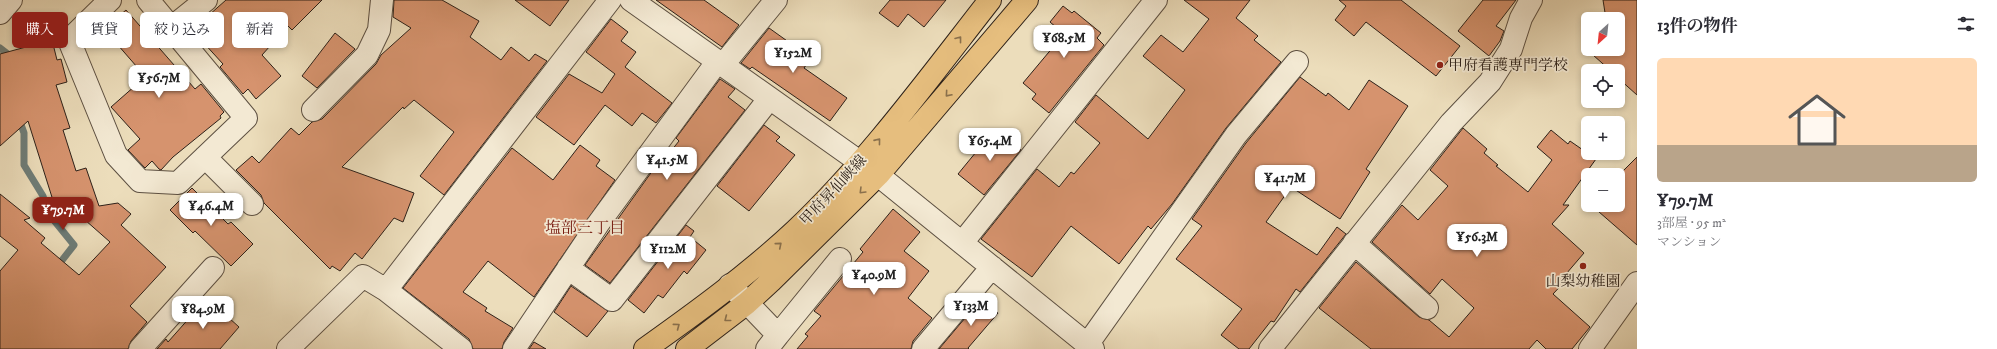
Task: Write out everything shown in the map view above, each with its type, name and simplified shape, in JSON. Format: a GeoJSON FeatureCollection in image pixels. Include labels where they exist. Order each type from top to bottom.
{"type":"FeatureCollection","features":[{"type":"Feature","properties":{"kind":"main road","name":"甲府昇仙峡線"},"geometry":{"type":"LineString","coordinates":[[646,349],[730,286],[795,231],[860,162],[990,0]]}},
{"type":"Feature","properties":{"kind":"main road","name":"甲府昇仙峡線"},"geometry":{"type":"LineString","coordinates":[[687,349],[747,303],[878,175],[1028,0]]}},
{"type":"Feature","properties":{"kind":"street"},"geometry":{"type":"LineString","coordinates":[[0,13],[10,0]]}},
{"type":"Feature","properties":{"kind":"street"},"geometry":{"type":"LineString","coordinates":[[110,0],[69,40],[116,155],[140,181],[178,183],[246,118],[188,48]]}},
{"type":"Feature","properties":{"kind":"street"},"geometry":{"type":"LineString","coordinates":[[148,0],[158,12]]}},
{"type":"Feature","properties":{"kind":"street"},"geometry":{"type":"LineString","coordinates":[[191,12],[206,0]]}},
{"type":"Feature","properties":{"kind":"street"},"geometry":{"type":"LineString","coordinates":[[313,110],[367,55],[379,30],[382,0]]}},
{"type":"Feature","properties":{"kind":"street"},"geometry":{"type":"LineString","coordinates":[[386,290],[610,0]]}},
{"type":"Feature","properties":{"kind":"street"},"geometry":{"type":"LineString","coordinates":[[514,349],[598,224],[719,64],[776,0]]}},
{"type":"Feature","properties":{"kind":"street"},"geometry":{"type":"LineString","coordinates":[[962,243],[1156,0]]}},
{"type":"Feature","properties":{"kind":"street"},"geometry":{"type":"LineString","coordinates":[[1270,349],[1451,123],[1490,82],[1511,49],[1521,18],[1531,0]]}},
{"type":"Feature","properties":{"kind":"street"},"geometry":{"type":"LineString","coordinates":[[640,3],[719,64],[878,175],[1090,347],[1236,135],[1297,62]]}},
{"type":"Feature","properties":{"kind":"street"},"geometry":{"type":"LineString","coordinates":[[568,268],[612,300],[769,99]]}},
{"type":"Feature","properties":{"kind":"street"},"geometry":{"type":"LineString","coordinates":[[205,157],[252,204]]}},
{"type":"Feature","properties":{"kind":"street"},"geometry":{"type":"LineString","coordinates":[[1354,243],[1427,308]]}},
{"type":"Feature","properties":{"kind":"street"},"geometry":{"type":"LineString","coordinates":[[730,286],[747,303],[773,342],[840,259]]}},
{"type":"Feature","properties":{"kind":"street"},"geometry":{"type":"LineString","coordinates":[[923,349],[992,267]]}},
{"type":"Feature","properties":{"kind":"street"},"geometry":{"type":"LineString","coordinates":[[140,349],[213,268]]}},
{"type":"Feature","properties":{"kind":"street"},"geometry":{"type":"LineString","coordinates":[[288,349],[363,276],[386,290],[461,349]]}},
{"type":"Feature","properties":{"kind":"street"},"geometry":{"type":"LineString","coordinates":[[1590,349],[1637,283]]}},
{"type":"Feature","properties":{"kind":"building"},"geometry":{"type":"Polygon","coordinates":[[[226,0],[322,0],[292,30],[288,26],[288,12],[232,12],[232,48],[268,48],[262,55],[281,76],[256,99],[248,89],[243,94],[220,67],[223,64],[208,48],[224,48],[224,12],[212,12],[226,0]]]}},
{"type":"Feature","properties":{"kind":"building"},"geometry":{"type":"Polygon","coordinates":[[[394,0],[442,0],[479,21],[470,37],[501,60],[511,47],[529,61],[535,54],[547,61],[444,195],[420,176],[454,132],[414,100],[404,109],[403,107],[342,167],[414,193],[403,222],[394,218],[362,259],[355,253],[340,271],[332,266],[330,269],[264,203],[261,195],[236,170],[252,156],[259,163],[291,128],[299,135],[312,122],[322,119],[376,64],[381,55],[411,28],[393,17],[394,0]]]}},
{"type":"Feature","properties":{"kind":"building"},"geometry":{"type":"Polygon","coordinates":[[[515,0],[569,0],[550,26],[515,0]]]}},
{"type":"Feature","properties":{"kind":"building"},"geometry":{"type":"Polygon","coordinates":[[[656,0],[704,0],[739,25],[722,47],[656,0]]]}},
{"type":"Feature","properties":{"kind":"building"},"geometry":{"type":"Polygon","coordinates":[[[890,0],[946,0],[924,27],[908,14],[898,27],[879,13],[890,0]]]}},
{"type":"Feature","properties":{"kind":"building"},"geometry":{"type":"Polygon","coordinates":[[[1184,0],[1250,0],[1236,18],[1258,36],[1254,40],[1281,62],[1226,128],[1172,204],[1151,229],[1148,226],[1119,264],[1071,226],[1032,277],[981,239],[1037,169],[1059,187],[1071,172],[1074,174],[1100,143],[1075,122],[1096,95],[1148,139],[1185,90],[1143,56],[1161,35],[1183,52],[1209,19],[1184,0]]]}},
{"type":"Feature","properties":{"kind":"building"},"geometry":{"type":"Polygon","coordinates":[[[1339,0],[1401,0],[1460,46],[1436,76],[1366,22],[1354,36],[1335,20],[1346,6],[1339,0]]]}},
{"type":"Feature","properties":{"kind":"building"},"geometry":{"type":"Polygon","coordinates":[[[1483,0],[1516,0],[1496,26],[1504,31],[1500,41],[1489,56],[1458,31],[1483,0]]]}},
{"type":"Feature","properties":{"kind":"building"},"geometry":{"type":"Polygon","coordinates":[[[1603,0],[1637,0],[1637,95],[1625,84],[1625,64],[1603,64],[1594,56],[1625,56],[1625,12],[1605,12],[1603,0]]]}},
{"type":"Feature","properties":{"kind":"building"},"geometry":{"type":"Polygon","coordinates":[[[1063,6],[1072,13],[1074,11],[1101,33],[1097,38],[1104,45],[1049,113],[1032,99],[1036,94],[1023,83],[1064,34],[1050,22],[1063,6]]]}},
{"type":"Feature","properties":{"kind":"building"},"geometry":{"type":"Polygon","coordinates":[[[132,17],[140,26],[140,48],[159,48],[195,89],[201,84],[224,112],[220,116],[221,118],[173,157],[161,170],[152,161],[145,168],[128,150],[140,139],[111,107],[144,78],[136,69],[137,67],[120,48],[132,48],[132,17]]]}},
{"type":"Feature","properties":{"kind":"building"},"geometry":{"type":"Polygon","coordinates":[[[611,19],[628,32],[621,41],[636,52],[625,67],[672,103],[656,123],[642,113],[632,126],[605,105],[574,145],[536,117],[569,74],[602,93],[615,74],[586,52],[611,19]]]}},
{"type":"Feature","properties":{"kind":"building"},"geometry":{"type":"Polygon","coordinates":[[[769,28],[811,58],[804,68],[847,98],[830,121],[752,67],[750,69],[741,63],[769,28]]]}},
{"type":"Feature","properties":{"kind":"building"},"geometry":{"type":"Polygon","coordinates":[[[335,33],[355,49],[317,88],[302,76],[335,33]]]}},
{"type":"Feature","properties":{"kind":"building"},"geometry":{"type":"Polygon","coordinates":[[[22,48],[54,48],[57,60],[61,59],[67,82],[56,85],[70,128],[63,130],[76,171],[86,168],[99,206],[118,203],[131,214],[121,225],[166,267],[130,306],[147,322],[131,341],[128,349],[0,349],[0,271],[18,250],[0,236],[0,194],[30,218],[24,220],[45,238],[41,243],[79,275],[110,242],[68,205],[56,210],[28,121],[0,146],[0,54],[22,48]]]}},
{"type":"Feature","properties":{"kind":"building"},"geometry":{"type":"Polygon","coordinates":[[[1300,77],[1326,96],[1328,93],[1349,110],[1369,80],[1408,106],[1366,169],[1370,172],[1340,219],[1291,187],[1266,222],[1317,255],[1337,227],[1346,234],[1300,292],[1296,289],[1274,322],[1271,321],[1249,349],[1239,349],[1221,335],[1242,309],[1176,259],[1202,226],[1192,219],[1246,143],[1300,77]]]}},
{"type":"Feature","properties":{"kind":"building"},"geometry":{"type":"Polygon","coordinates":[[[720,79],[735,89],[728,97],[745,110],[610,283],[585,265],[653,170],[655,171],[679,141],[676,138],[720,79]]]}},
{"type":"Feature","properties":{"kind":"building"},"geometry":{"type":"Polygon","coordinates":[[[764,125],[780,137],[776,141],[795,155],[749,211],[717,186],[764,125]]]}},
{"type":"Feature","properties":{"kind":"building"},"geometry":{"type":"Polygon","coordinates":[[[1463,128],[1487,149],[1484,153],[1498,165],[1496,166],[1528,192],[1552,160],[1537,147],[1551,130],[1568,144],[1570,141],[1581,149],[1581,160],[1595,160],[1590,168],[1581,168],[1581,180],[1563,205],[1569,205],[1552,224],[1584,253],[1566,274],[1569,277],[1553,294],[1590,327],[1572,349],[1546,349],[1537,340],[1529,349],[1371,349],[1319,308],[1356,262],[1419,317],[1429,320],[1449,337],[1474,308],[1442,279],[1430,294],[1372,242],[1402,205],[1418,220],[1448,186],[1430,170],[1463,128]]]}},
{"type":"Feature","properties":{"kind":"building"},"geometry":{"type":"Polygon","coordinates":[[[995,129],[1021,150],[984,195],[958,174],[995,129]]]}},
{"type":"Feature","properties":{"kind":"building"},"geometry":{"type":"Polygon","coordinates":[[[580,145],[600,160],[596,166],[615,180],[534,297],[488,261],[463,292],[487,308],[485,311],[513,328],[504,342],[502,349],[473,349],[469,339],[403,288],[512,148],[553,180],[580,145]]]}},
{"type":"Feature","properties":{"kind":"building"},"geometry":{"type":"Polygon","coordinates":[[[1637,157],[1637,245],[1599,212],[1625,212],[1625,169],[1637,157]]]}},
{"type":"Feature","properties":{"kind":"building"},"geometry":{"type":"Polygon","coordinates":[[[192,188],[228,224],[231,222],[253,244],[231,266],[195,231],[193,233],[170,210],[192,188]]]}},
{"type":"Feature","properties":{"kind":"building"},"geometry":{"type":"Polygon","coordinates":[[[893,209],[920,232],[904,251],[929,271],[908,298],[932,318],[913,341],[911,349],[797,349],[808,336],[805,334],[821,316],[814,311],[863,252],[860,249],[893,209]]]}},
{"type":"Feature","properties":{"kind":"building"},"geometry":{"type":"Polygon","coordinates":[[[686,225],[694,231],[690,237],[706,250],[687,274],[684,271],[663,298],[658,295],[644,313],[628,300],[686,225]]]}},
{"type":"Feature","properties":{"kind":"building"},"geometry":{"type":"Polygon","coordinates":[[[571,286],[608,311],[587,337],[554,312],[571,286]]]}},
{"type":"Feature","properties":{"kind":"building"},"geometry":{"type":"Polygon","coordinates":[[[207,298],[239,327],[220,349],[157,349],[166,339],[168,342],[207,298]]]}},
{"type":"Feature","properties":{"kind":"building"},"geometry":{"type":"Polygon","coordinates":[[[981,299],[998,313],[968,348],[969,349],[939,349],[981,299]]]}},
{"type":"Feature","properties":{"kind":"building"},"geometry":{"type":"Polygon","coordinates":[[[534,342],[546,349],[529,349],[534,342]]]}},
{"type":"Feature","properties":{"kind":"waterway"},"geometry":{"type":"LineString","coordinates":[[0,48],[13,58]]}},
{"type":"Feature","properties":{"kind":"waterway"},"geometry":{"type":"LineString","coordinates":[[19,119],[24,133],[24,165],[43,196],[48,213],[74,245],[56,268]]}},
{"type":"Feature","properties":{"kind":"place","name":"甲府看護専門学校"},"geometry":{"type":"Point","coordinates":[1440,65]}},
{"type":"Feature","properties":{"kind":"place","name":"山梨幼稚園"},"geometry":{"type":"Point","coordinates":[1583,266]}},
{"type":"Feature","properties":{"kind":"district","name":"塩部三丁目"},"geometry":{"type":"Point","coordinates":[585,227]}}]}
